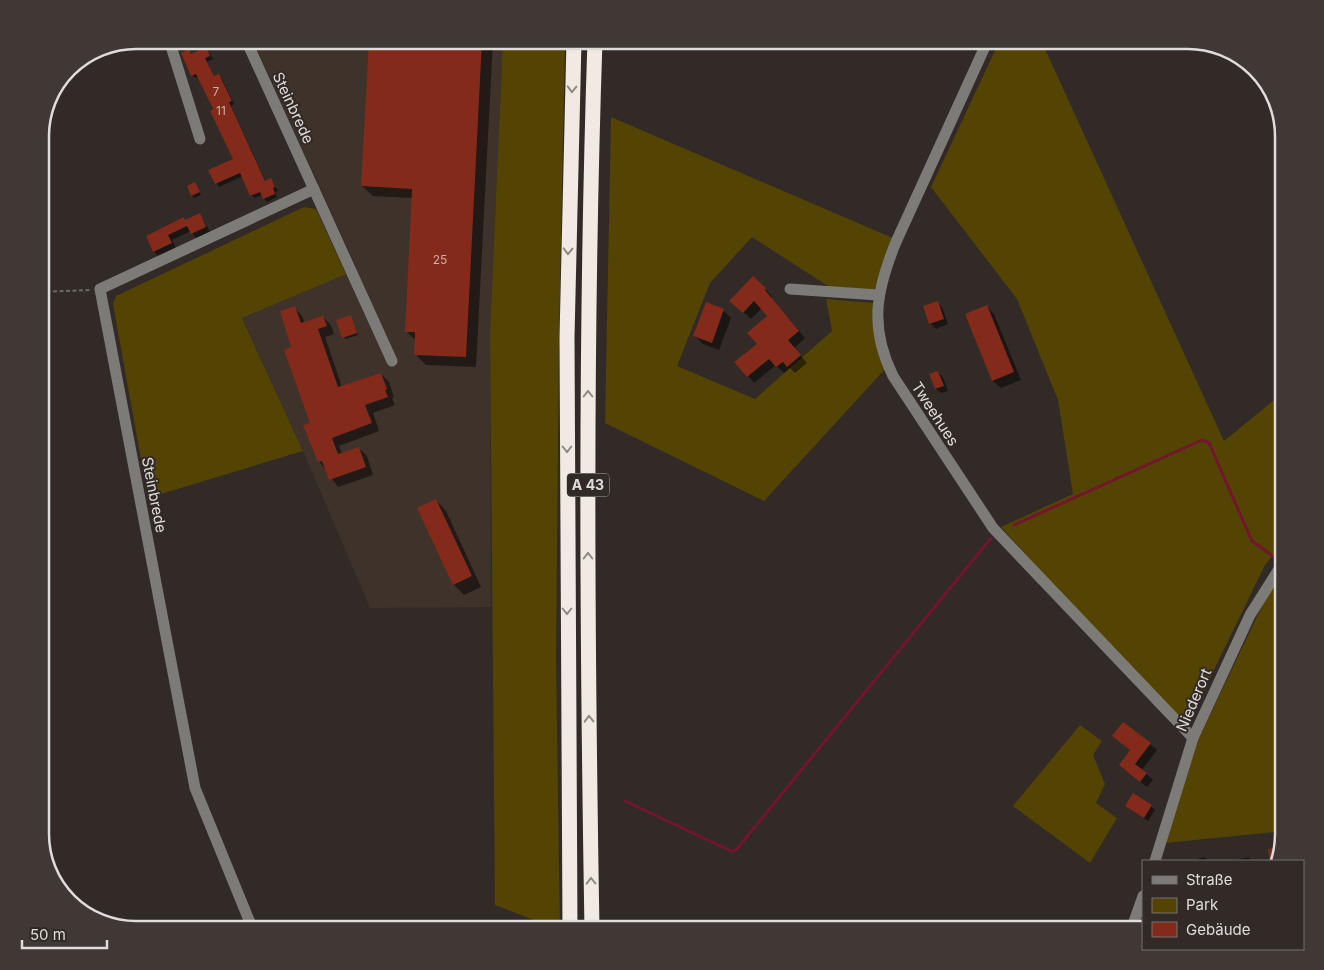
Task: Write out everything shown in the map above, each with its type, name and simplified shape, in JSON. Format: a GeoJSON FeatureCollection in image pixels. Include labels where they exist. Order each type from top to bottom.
{"type":"FeatureCollection","features":[{"type":"Feature","properties":{"kind":"highway","name":"A 43"},"geometry":{"type":"LineString","coordinates":[[570,921],[567,337],[574,49]]}},
{"type":"Feature","properties":{"kind":"highway","name":"A 43"},"geometry":{"type":"LineString","coordinates":[[592,921],[588,656],[588,336],[595,49]]}},
{"type":"Feature","properties":{"kind":"street"},"geometry":{"type":"LineString","coordinates":[[172,49],[200,139]]}},
{"type":"Feature","properties":{"kind":"street","name":"Steinbrede"},"geometry":{"type":"LineString","coordinates":[[250,49],[392,361]]}},
{"type":"Feature","properties":{"kind":"street","name":"Tweehues"},"geometry":{"type":"LineString","coordinates":[[984,49],[896,242],[878,295],[879,333],[885,358],[893,376],[993,528],[1193,738]]}},
{"type":"Feature","properties":{"kind":"street"},"geometry":{"type":"LineString","coordinates":[[100,289],[314,189]]}},
{"type":"Feature","properties":{"kind":"street","name":"Steinbrede"},"geometry":{"type":"LineString","coordinates":[[100,289],[195,788],[249,921]]}},
{"type":"Feature","properties":{"kind":"street"},"geometry":{"type":"LineString","coordinates":[[790,289],[878,295]]}},
{"type":"Feature","properties":{"kind":"street","name":"Niederort"},"geometry":{"type":"LineString","coordinates":[[1155,860],[1193,738],[1241,632],[1261,595],[1275,574]]}},
{"type":"Feature","properties":{"kind":"street"},"geometry":{"type":"LineString","coordinates":[[1134,921],[1142,899]]}},
{"type":"Feature","properties":{"kind":"path"},"geometry":{"type":"LineString","coordinates":[[49,292],[82,292],[100,289]]}},
{"type":"Feature","properties":{"kind":"shaded area"},"geometry":{"type":"Polygon","coordinates":[[[257,49],[503,49],[490,332],[491,607],[370,608],[303,451],[242,317],[357,269],[257,49]]]}},
{"type":"Feature","properties":{"kind":"green space"},"geometry":{"type":"Polygon","coordinates":[[[503,49],[565,49],[559,338],[556,659],[560,921],[537,921],[495,905],[490,332],[503,49]]]}},
{"type":"Feature","properties":{"kind":"green space"},"geometry":{"type":"Polygon","coordinates":[[[996,49],[1045,49],[1224,441],[1275,399],[1275,553],[1265,565],[1190,719],[1181,720],[1172,715],[1001,527],[1073,494],[1058,400],[1017,299],[931,187],[996,49]]]}},
{"type":"Feature","properties":{"kind":"green space"},"geometry":{"type":"Polygon","coordinates":[[[611,117],[895,239],[874,290],[831,288],[752,237],[710,283],[677,366],[755,399],[832,331],[826,299],[873,303],[886,368],[764,501],[605,423],[611,117]]]}},
{"type":"Feature","properties":{"kind":"green space"},"geometry":{"type":"Polygon","coordinates":[[[304,207],[316,209],[346,274],[242,318],[303,451],[148,498],[113,304],[116,296],[304,207]]]}},
{"type":"Feature","properties":{"kind":"green space"},"geometry":{"type":"Polygon","coordinates":[[[1275,579],[1275,832],[1165,843],[1188,761],[1275,579]]]}},
{"type":"Feature","properties":{"kind":"green space"},"geometry":{"type":"Polygon","coordinates":[[[1080,725],[1102,741],[1093,755],[1105,784],[1096,803],[1117,818],[1090,863],[1013,806],[1080,725]]]}},
{"type":"Feature","properties":{"kind":"building"},"geometry":{"type":"Polygon","coordinates":[[[189,49],[191,54],[202,49],[207,49],[210,56],[205,58],[214,76],[219,74],[232,101],[229,102],[265,181],[271,178],[275,187],[273,188],[275,194],[263,199],[260,192],[250,196],[240,173],[215,184],[208,170],[233,159],[210,111],[213,109],[196,74],[191,76],[181,53],[189,49]]]}},
{"type":"Feature","properties":{"kind":"building"},"geometry":{"type":"Polygon","coordinates":[[[369,49],[482,49],[466,357],[414,355],[415,332],[405,332],[412,189],[361,186],[369,49]]]}},
{"type":"Feature","properties":{"kind":"building"},"geometry":{"type":"Polygon","coordinates":[[[195,182],[200,192],[191,196],[187,186],[195,182]]]}},
{"type":"Feature","properties":{"kind":"building"},"geometry":{"type":"Polygon","coordinates":[[[200,213],[206,227],[191,234],[187,226],[168,235],[172,243],[153,252],[146,236],[184,217],[185,220],[200,213]]]}},
{"type":"Feature","properties":{"kind":"building"},"geometry":{"type":"Polygon","coordinates":[[[753,276],[766,288],[765,290],[799,331],[788,340],[801,355],[787,367],[783,362],[776,367],[769,359],[747,377],[734,362],[757,344],[747,333],[767,316],[754,301],[743,313],[729,301],[753,276]]]}},
{"type":"Feature","properties":{"kind":"building"},"geometry":{"type":"Polygon","coordinates":[[[938,301],[944,319],[929,324],[923,306],[938,301]]]}},
{"type":"Feature","properties":{"kind":"building"},"geometry":{"type":"Polygon","coordinates":[[[706,302],[724,309],[712,343],[693,336],[706,302]]]}},
{"type":"Feature","properties":{"kind":"building"},"geometry":{"type":"Polygon","coordinates":[[[987,305],[1014,372],[992,381],[965,314],[987,305]]]}},
{"type":"Feature","properties":{"kind":"building"},"geometry":{"type":"Polygon","coordinates":[[[295,306],[301,323],[323,316],[327,326],[318,329],[338,387],[381,373],[387,389],[385,390],[388,397],[365,405],[372,423],[332,438],[338,454],[359,447],[366,467],[329,480],[322,461],[318,462],[303,425],[310,423],[284,350],[291,347],[280,311],[295,306]]]}},
{"type":"Feature","properties":{"kind":"building"},"geometry":{"type":"Polygon","coordinates":[[[351,315],[357,333],[342,338],[336,320],[351,315]]]}},
{"type":"Feature","properties":{"kind":"building"},"geometry":{"type":"Polygon","coordinates":[[[938,371],[944,386],[935,389],[929,374],[938,371]]]}},
{"type":"Feature","properties":{"kind":"building"},"geometry":{"type":"Polygon","coordinates":[[[436,499],[472,576],[453,585],[417,508],[436,499]]]}},
{"type":"Feature","properties":{"kind":"building"},"geometry":{"type":"Polygon","coordinates":[[[1123,722],[1151,743],[1135,764],[1147,773],[1140,782],[1119,765],[1130,750],[1112,736],[1123,722]]]}},
{"type":"Feature","properties":{"kind":"building"},"geometry":{"type":"Polygon","coordinates":[[[1133,793],[1152,805],[1144,818],[1125,806],[1133,793]]]}},
{"type":"Feature","properties":{"kind":"building"},"geometry":{"type":"Polygon","coordinates":[[[1274,848],[1271,860],[1270,860],[1268,849],[1274,848]]]}},
{"type":"Feature","properties":{"kind":"waterway"},"geometry":{"type":"LineString","coordinates":[[1014,525],[1202,440],[1209,443],[1252,541],[1275,558]]}},
{"type":"Feature","properties":{"kind":"waterway"},"geometry":{"type":"LineString","coordinates":[[625,801],[731,851],[736,850],[991,538]]}}]}
